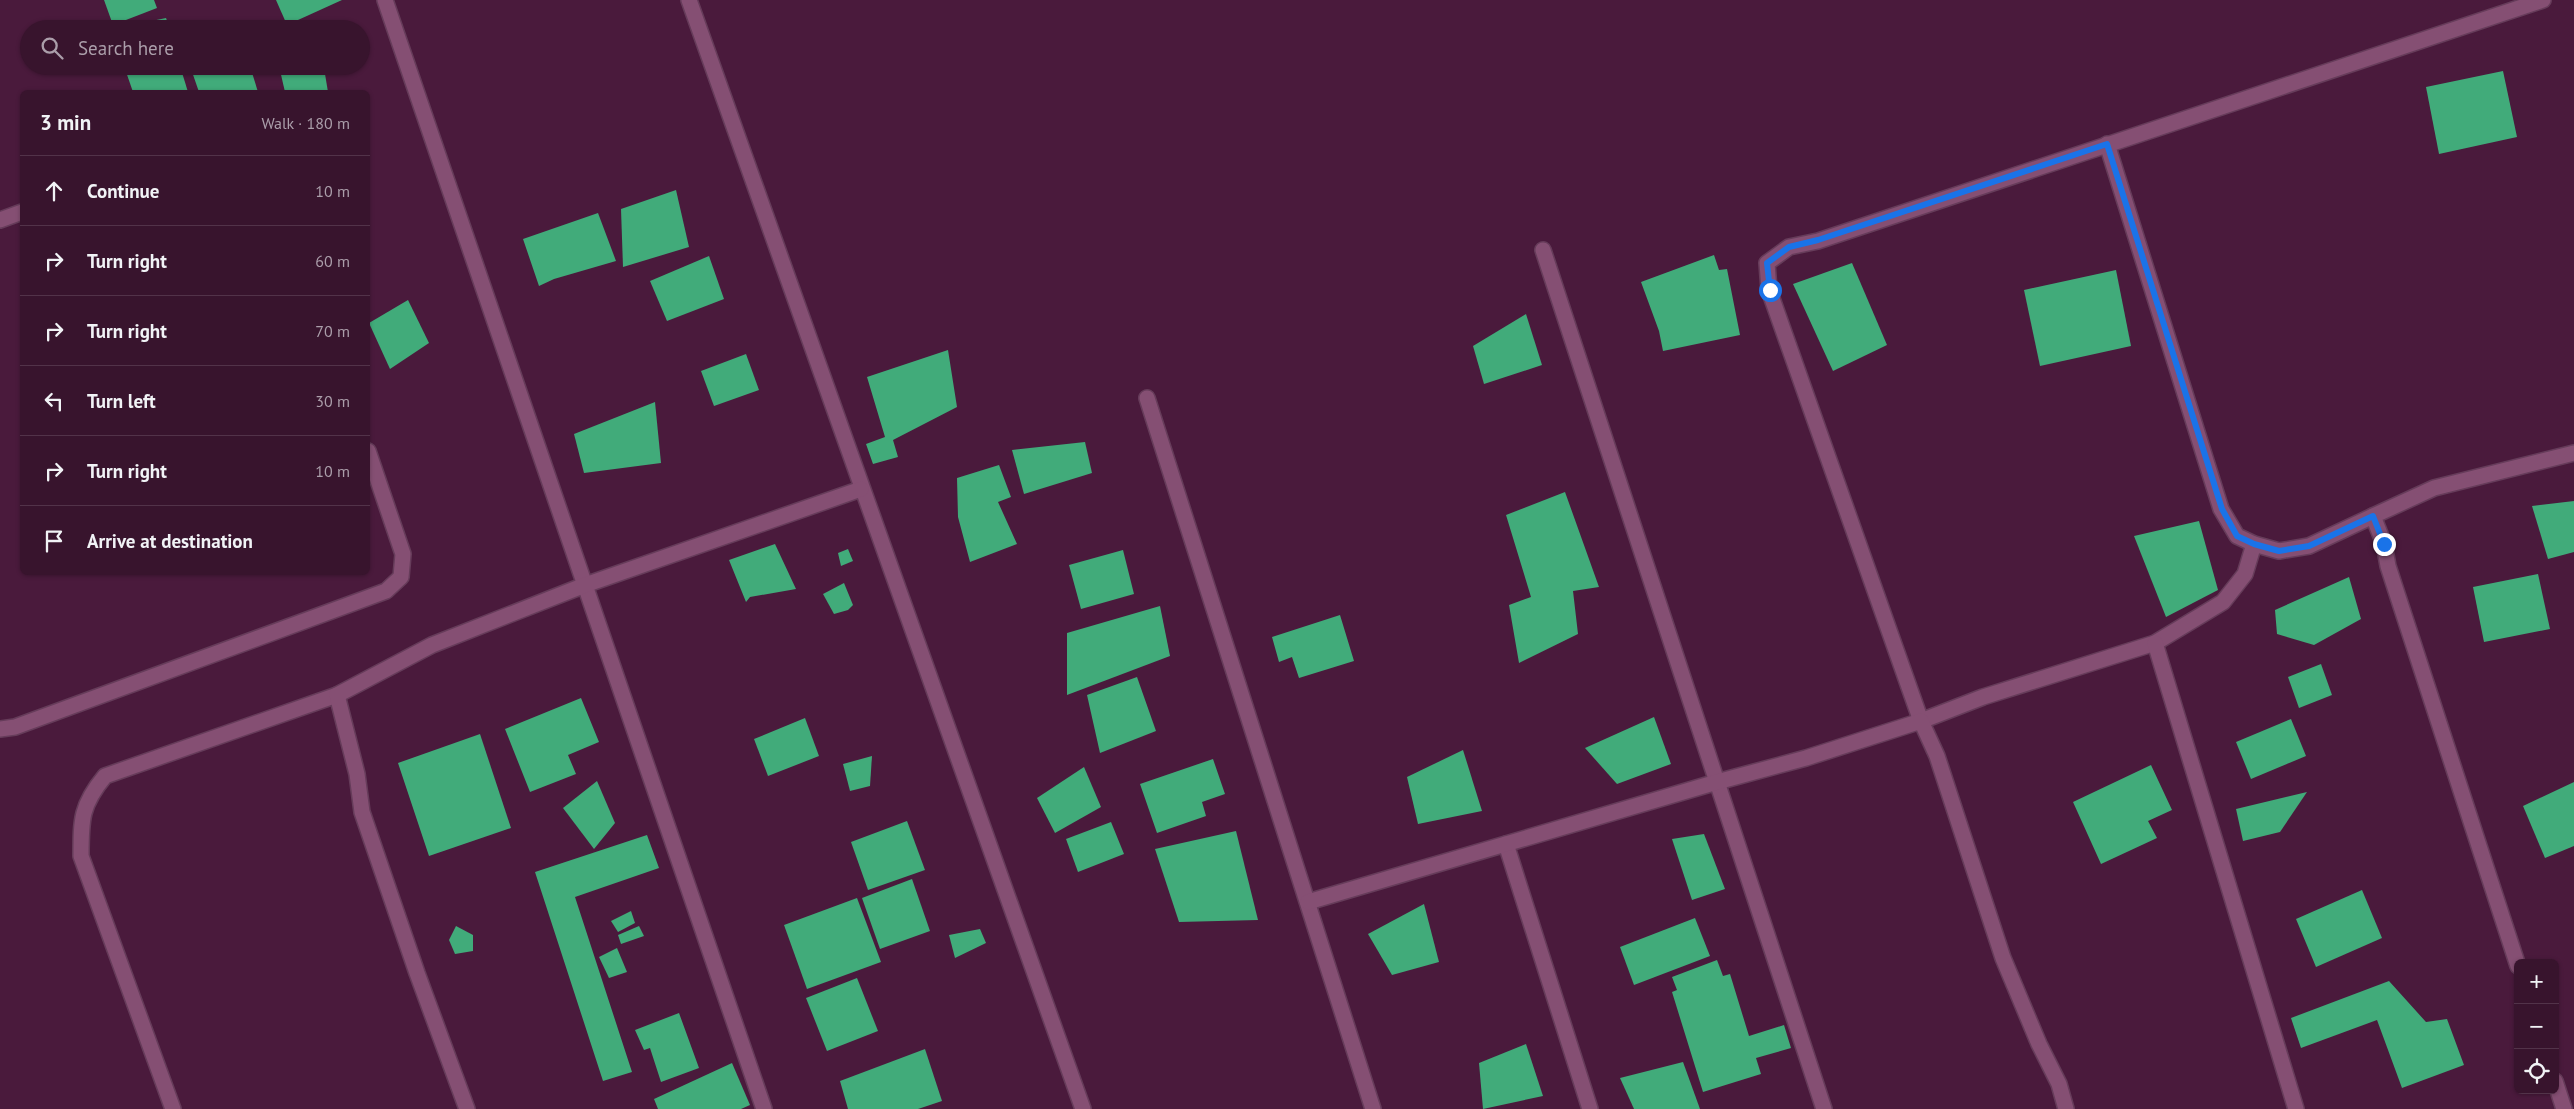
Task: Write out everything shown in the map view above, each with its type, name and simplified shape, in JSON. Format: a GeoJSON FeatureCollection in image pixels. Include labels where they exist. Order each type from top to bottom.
{"type":"FeatureCollection","features":[{"type":"Feature","properties":{"kind":"street"},"geometry":{"type":"LineString","coordinates":[[385,0],[764,1109]]}},
{"type":"Feature","properties":{"kind":"street"},"geometry":{"type":"LineString","coordinates":[[689,0],[861,489],[1083,1109]]}},
{"type":"Feature","properties":{"kind":"street"},"geometry":{"type":"LineString","coordinates":[[2066,1109],[2060,1084],[2039,1044],[2003,958],[1937,756],[1921,721],[1770,290],[1767,263],[1789,247],[1818,240],[2543,0]]}},
{"type":"Feature","properties":{"kind":"street"},"geometry":{"type":"LineString","coordinates":[[2107,144],[2222,509],[2237,536],[2254,544],[2279,551],[2309,546],[2434,488],[2574,453]]}},
{"type":"Feature","properties":{"kind":"street"},"geometry":{"type":"LineString","coordinates":[[0,220],[20,213]]}},
{"type":"Feature","properties":{"kind":"street"},"geometry":{"type":"LineString","coordinates":[[1543,250],[1824,1109]]}},
{"type":"Feature","properties":{"kind":"street"},"geometry":{"type":"LineString","coordinates":[[1147,398],[1373,1109]]}},
{"type":"Feature","properties":{"kind":"street"},"geometry":{"type":"LineString","coordinates":[[0,729],[15,727],[386,591],[401,577],[403,554],[370,457]]}},
{"type":"Feature","properties":{"kind":"street"},"geometry":{"type":"LineString","coordinates":[[173,1109],[81,856],[81,820],[90,794],[105,776],[337,695],[432,645],[585,585],[861,489]]}},
{"type":"Feature","properties":{"kind":"street"},"geometry":{"type":"LineString","coordinates":[[2373,516],[2384,544],[2388,566],[2516,959]]}},
{"type":"Feature","properties":{"kind":"street"},"geometry":{"type":"LineString","coordinates":[[1308,902],[1717,782],[1806,758],[1921,721],[1983,697],[2155,643],[2224,602],[2245,574],[2254,544]]}},
{"type":"Feature","properties":{"kind":"street"},"geometry":{"type":"LineString","coordinates":[[2155,643],[2296,1109]]}},
{"type":"Feature","properties":{"kind":"street"},"geometry":{"type":"LineString","coordinates":[[337,695],[358,774],[362,812],[417,973],[468,1109]]}},
{"type":"Feature","properties":{"kind":"street"},"geometry":{"type":"LineString","coordinates":[[1506,844],[1590,1109]]}},
{"type":"Feature","properties":{"kind":"street"},"geometry":{"type":"LineString","coordinates":[[2559,1093],[2564,1109]]}},
{"type":"Feature","properties":{"kind":"building"},"geometry":{"type":"Polygon","coordinates":[[[104,0],[154,0],[157,8],[126,20],[111,20],[104,0]]]}},
{"type":"Feature","properties":{"kind":"building"},"geometry":{"type":"Polygon","coordinates":[[[276,0],[342,0],[298,20],[285,20],[276,0]]]}},
{"type":"Feature","properties":{"kind":"building"},"geometry":{"type":"Polygon","coordinates":[[[2503,71],[2517,137],[2439,154],[2426,87],[2503,71]]]}},
{"type":"Feature","properties":{"kind":"building"},"geometry":{"type":"Polygon","coordinates":[[[127,75],[183,75],[187,90],[132,90],[127,75]]]}},
{"type":"Feature","properties":{"kind":"building"},"geometry":{"type":"Polygon","coordinates":[[[193,75],[253,75],[257,90],[198,90],[193,75]]]}},
{"type":"Feature","properties":{"kind":"building"},"geometry":{"type":"Polygon","coordinates":[[[281,75],[325,75],[328,90],[285,90],[281,75]]]}},
{"type":"Feature","properties":{"kind":"building"},"geometry":{"type":"Polygon","coordinates":[[[676,190],[689,247],[623,267],[621,209],[676,190]]]}},
{"type":"Feature","properties":{"kind":"building"},"geometry":{"type":"Polygon","coordinates":[[[598,213],[616,261],[554,279],[539,286],[523,239],[598,213]]]}},
{"type":"Feature","properties":{"kind":"building"},"geometry":{"type":"Polygon","coordinates":[[[1714,255],[1719,270],[1727,269],[1740,335],[1663,351],[1659,331],[1641,282],[1714,255]]]}},
{"type":"Feature","properties":{"kind":"building"},"geometry":{"type":"Polygon","coordinates":[[[709,256],[724,299],[667,321],[650,281],[709,256]]]}},
{"type":"Feature","properties":{"kind":"building"},"geometry":{"type":"Polygon","coordinates":[[[1852,263],[1887,345],[1833,371],[1793,284],[1852,263]]]}},
{"type":"Feature","properties":{"kind":"building"},"geometry":{"type":"Polygon","coordinates":[[[2116,270],[2131,346],[2040,366],[2024,290],[2116,270]]]}},
{"type":"Feature","properties":{"kind":"building"},"geometry":{"type":"Polygon","coordinates":[[[408,300],[429,343],[390,369],[370,322],[408,300]]]}},
{"type":"Feature","properties":{"kind":"building"},"geometry":{"type":"Polygon","coordinates":[[[1526,314],[1542,365],[1484,384],[1473,346],[1526,314]]]}},
{"type":"Feature","properties":{"kind":"building"},"geometry":{"type":"Polygon","coordinates":[[[948,350],[957,407],[893,440],[898,457],[873,464],[866,444],[885,437],[867,377],[948,350]]]}},
{"type":"Feature","properties":{"kind":"building"},"geometry":{"type":"Polygon","coordinates":[[[746,354],[759,390],[714,406],[701,371],[746,354]]]}},
{"type":"Feature","properties":{"kind":"building"},"geometry":{"type":"Polygon","coordinates":[[[655,402],[661,463],[584,473],[574,434],[655,402]]]}},
{"type":"Feature","properties":{"kind":"building"},"geometry":{"type":"Polygon","coordinates":[[[1085,442],[1092,473],[1024,494],[1012,450],[1085,442]]]}},
{"type":"Feature","properties":{"kind":"building"},"geometry":{"type":"Polygon","coordinates":[[[999,465],[1011,497],[998,502],[1017,544],[970,562],[958,517],[957,478],[999,465]]]}},
{"type":"Feature","properties":{"kind":"building"},"geometry":{"type":"Polygon","coordinates":[[[1565,492],[1599,587],[1573,591],[1578,634],[1519,663],[1509,605],[1531,597],[1506,515],[1565,492]]]}},
{"type":"Feature","properties":{"kind":"building"},"geometry":{"type":"Polygon","coordinates":[[[2574,501],[2574,552],[2548,559],[2532,506],[2574,501]]]}},
{"type":"Feature","properties":{"kind":"building"},"geometry":{"type":"Polygon","coordinates":[[[2199,521],[2218,590],[2166,617],[2134,536],[2199,521]]]}},
{"type":"Feature","properties":{"kind":"building"},"geometry":{"type":"Polygon","coordinates":[[[775,544],[796,589],[750,597],[746,602],[729,560],[775,544]]]}},
{"type":"Feature","properties":{"kind":"building"},"geometry":{"type":"Polygon","coordinates":[[[848,549],[853,561],[841,566],[838,553],[848,549]]]}},
{"type":"Feature","properties":{"kind":"building"},"geometry":{"type":"Polygon","coordinates":[[[1123,550],[1134,594],[1081,609],[1069,565],[1123,550]]]}},
{"type":"Feature","properties":{"kind":"building"},"geometry":{"type":"Polygon","coordinates":[[[2538,574],[2550,629],[2484,642],[2473,587],[2538,574]]]}},
{"type":"Feature","properties":{"kind":"building"},"geometry":{"type":"Polygon","coordinates":[[[2349,577],[2361,619],[2314,645],[2277,634],[2275,610],[2349,577]]]}},
{"type":"Feature","properties":{"kind":"building"},"geometry":{"type":"Polygon","coordinates":[[[844,583],[853,605],[848,610],[834,614],[823,594],[844,583]]]}},
{"type":"Feature","properties":{"kind":"building"},"geometry":{"type":"Polygon","coordinates":[[[1160,606],[1170,656],[1067,695],[1067,633],[1160,606]]]}},
{"type":"Feature","properties":{"kind":"building"},"geometry":{"type":"Polygon","coordinates":[[[1340,615],[1354,661],[1299,678],[1292,657],[1279,662],[1272,637],[1340,615]]]}},
{"type":"Feature","properties":{"kind":"building"},"geometry":{"type":"Polygon","coordinates":[[[2321,664],[2332,695],[2299,708],[2288,677],[2321,664]]]}},
{"type":"Feature","properties":{"kind":"building"},"geometry":{"type":"Polygon","coordinates":[[[1137,677],[1156,731],[1100,753],[1087,695],[1137,677]]]}},
{"type":"Feature","properties":{"kind":"building"},"geometry":{"type":"Polygon","coordinates":[[[581,698],[599,742],[568,755],[576,774],[530,792],[505,729],[581,698]]]}},
{"type":"Feature","properties":{"kind":"building"},"geometry":{"type":"Polygon","coordinates":[[[1654,717],[1671,764],[1617,784],[1585,748],[1654,717]]]}},
{"type":"Feature","properties":{"kind":"building"},"geometry":{"type":"Polygon","coordinates":[[[805,718],[819,756],[768,776],[754,739],[805,718]]]}},
{"type":"Feature","properties":{"kind":"building"},"geometry":{"type":"Polygon","coordinates":[[[2291,719],[2306,756],[2251,779],[2236,742],[2291,719]]]}},
{"type":"Feature","properties":{"kind":"building"},"geometry":{"type":"Polygon","coordinates":[[[480,734],[511,828],[429,856],[398,763],[480,734]]]}},
{"type":"Feature","properties":{"kind":"building"},"geometry":{"type":"Polygon","coordinates":[[[1463,750],[1482,811],[1418,824],[1407,777],[1463,750]]]}},
{"type":"Feature","properties":{"kind":"building"},"geometry":{"type":"Polygon","coordinates":[[[872,756],[870,786],[850,791],[843,764],[872,756]]]}},
{"type":"Feature","properties":{"kind":"building"},"geometry":{"type":"Polygon","coordinates":[[[1213,759],[1225,794],[1202,802],[1206,816],[1157,833],[1140,784],[1213,759]]]}},
{"type":"Feature","properties":{"kind":"building"},"geometry":{"type":"Polygon","coordinates":[[[2151,765],[2172,810],[2148,821],[2157,838],[2101,864],[2073,802],[2151,765]]]}},
{"type":"Feature","properties":{"kind":"building"},"geometry":{"type":"Polygon","coordinates":[[[1084,767],[1101,807],[1055,833],[1037,798],[1084,767]]]}},
{"type":"Feature","properties":{"kind":"building"},"geometry":{"type":"Polygon","coordinates":[[[597,781],[615,823],[594,849],[563,808],[597,781]]]}},
{"type":"Feature","properties":{"kind":"building"},"geometry":{"type":"Polygon","coordinates":[[[2574,782],[2574,846],[2545,858],[2523,806],[2574,782]]]}},
{"type":"Feature","properties":{"kind":"building"},"geometry":{"type":"Polygon","coordinates":[[[2307,792],[2280,832],[2243,841],[2236,809],[2307,792]]]}},
{"type":"Feature","properties":{"kind":"building"},"geometry":{"type":"Polygon","coordinates":[[[907,821],[925,870],[868,890],[851,842],[907,821]]]}},
{"type":"Feature","properties":{"kind":"building"},"geometry":{"type":"Polygon","coordinates":[[[1111,822],[1124,854],[1078,872],[1066,839],[1111,822]]]}},
{"type":"Feature","properties":{"kind":"building"},"geometry":{"type":"Polygon","coordinates":[[[1236,831],[1258,920],[1179,922],[1155,849],[1236,831]]]}},
{"type":"Feature","properties":{"kind":"building"},"geometry":{"type":"Polygon","coordinates":[[[1704,834],[1725,889],[1692,900],[1672,839],[1704,834]]]}},
{"type":"Feature","properties":{"kind":"building"},"geometry":{"type":"Polygon","coordinates":[[[647,835],[659,868],[575,897],[632,1072],[603,1081],[535,872],[647,835]]]}},
{"type":"Feature","properties":{"kind":"building"},"geometry":{"type":"Polygon","coordinates":[[[912,879],[930,931],[880,949],[862,898],[912,879]]]}},
{"type":"Feature","properties":{"kind":"building"},"geometry":{"type":"Polygon","coordinates":[[[2362,890],[2382,938],[2316,967],[2296,919],[2362,890]]]}},
{"type":"Feature","properties":{"kind":"building"},"geometry":{"type":"Polygon","coordinates":[[[857,898],[881,962],[807,989],[784,925],[857,898]]]}},
{"type":"Feature","properties":{"kind":"building"},"geometry":{"type":"Polygon","coordinates":[[[1424,904],[1439,962],[1392,975],[1368,934],[1424,904]]]}},
{"type":"Feature","properties":{"kind":"building"},"geometry":{"type":"Polygon","coordinates":[[[631,911],[635,923],[618,932],[611,921],[631,911]]]}},
{"type":"Feature","properties":{"kind":"building"},"geometry":{"type":"Polygon","coordinates":[[[1695,918],[1710,956],[1634,985],[1620,947],[1695,918]]]}},
{"type":"Feature","properties":{"kind":"building"},"geometry":{"type":"Polygon","coordinates":[[[456,926],[473,935],[473,951],[455,954],[449,940],[456,926]]]}},
{"type":"Feature","properties":{"kind":"building"},"geometry":{"type":"Polygon","coordinates":[[[639,926],[644,936],[621,944],[618,935],[639,926]]]}},
{"type":"Feature","properties":{"kind":"building"},"geometry":{"type":"Polygon","coordinates":[[[980,929],[986,943],[955,958],[949,935],[980,929]]]}},
{"type":"Feature","properties":{"kind":"building"},"geometry":{"type":"Polygon","coordinates":[[[617,948],[627,972],[609,978],[599,957],[617,948]]]}},
{"type":"Feature","properties":{"kind":"building"},"geometry":{"type":"Polygon","coordinates":[[[1717,960],[1723,976],[1730,974],[1749,1036],[1784,1025],[1791,1048],[1756,1058],[1761,1074],[1703,1092],[1672,992],[1677,990],[1672,977],[1717,960]]]}},
{"type":"Feature","properties":{"kind":"building"},"geometry":{"type":"Polygon","coordinates":[[[857,978],[878,1031],[827,1051],[806,998],[857,978]]]}},
{"type":"Feature","properties":{"kind":"building"},"geometry":{"type":"Polygon","coordinates":[[[2389,981],[2426,1022],[2447,1019],[2464,1065],[2402,1088],[2377,1020],[2301,1048],[2291,1018],[2389,981]]]}},
{"type":"Feature","properties":{"kind":"building"},"geometry":{"type":"Polygon","coordinates":[[[679,1013],[699,1068],[661,1082],[650,1048],[644,1050],[635,1030],[679,1013]]]}},
{"type":"Feature","properties":{"kind":"building"},"geometry":{"type":"Polygon","coordinates":[[[1526,1044],[1543,1096],[1483,1109],[1479,1063],[1526,1044]]]}},
{"type":"Feature","properties":{"kind":"building"},"geometry":{"type":"Polygon","coordinates":[[[925,1049],[942,1101],[918,1109],[848,1109],[840,1081],[925,1049]]]}},
{"type":"Feature","properties":{"kind":"building"},"geometry":{"type":"Polygon","coordinates":[[[1683,1062],[1700,1109],[1634,1109],[1620,1078],[1683,1062]]]}},
{"type":"Feature","properties":{"kind":"building"},"geometry":{"type":"Polygon","coordinates":[[[732,1063],[750,1105],[741,1109],[658,1109],[654,1099],[732,1063]]]}},
{"type":"Feature","properties":{"kind":"route"},"geometry":{"type":"LineString","coordinates":[[1770,290],[1767,263],[1789,247],[1818,240],[2107,144],[2222,509],[2237,536],[2254,544],[2279,551],[2309,546],[2373,516],[2384,544]]}}]}
